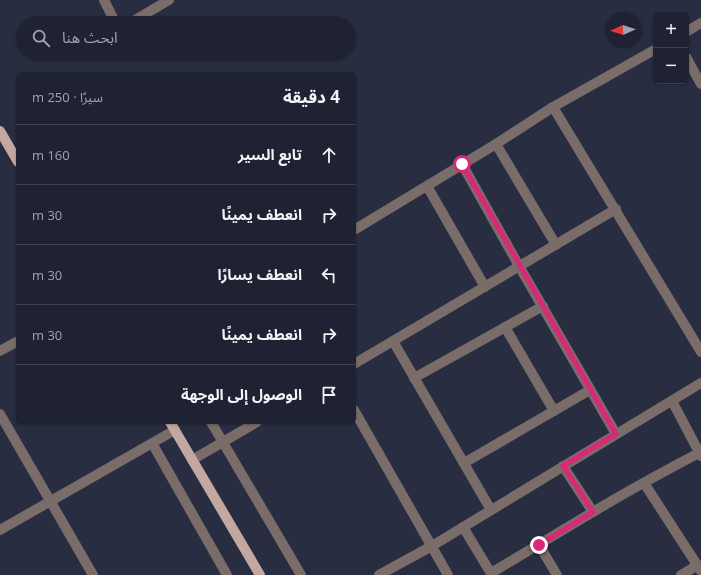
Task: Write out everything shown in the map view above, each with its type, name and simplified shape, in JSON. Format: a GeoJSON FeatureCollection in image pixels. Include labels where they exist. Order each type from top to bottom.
{"type":"FeatureCollection","features":[{"type":"Feature","properties":{"kind":"main road"},"geometry":{"type":"LineString","coordinates":[[0,131],[16,159]]}},
{"type":"Feature","properties":{"kind":"main road"},"geometry":{"type":"LineString","coordinates":[[172,426],[260,575]]}},
{"type":"Feature","properties":{"kind":"street"},"geometry":{"type":"LineString","coordinates":[[104,0],[112,16]]}},
{"type":"Feature","properties":{"kind":"street"},"geometry":{"type":"LineString","coordinates":[[142,16],[169,0]]}},
{"type":"Feature","properties":{"kind":"street"},"geometry":{"type":"LineString","coordinates":[[689,30],[701,23]]}},
{"type":"Feature","properties":{"kind":"street"},"geometry":{"type":"LineString","coordinates":[[356,229],[496,144],[553,107],[653,51]]}},
{"type":"Feature","properties":{"kind":"street"},"geometry":{"type":"LineString","coordinates":[[689,63],[701,84]]}},
{"type":"Feature","properties":{"kind":"street"},"geometry":{"type":"LineString","coordinates":[[553,107],[701,352]]}},
{"type":"Feature","properties":{"kind":"street"},"geometry":{"type":"LineString","coordinates":[[496,144],[556,245]]}},
{"type":"Feature","properties":{"kind":"street"},"geometry":{"type":"LineString","coordinates":[[462,164],[616,434]]}},
{"type":"Feature","properties":{"kind":"street"},"geometry":{"type":"LineString","coordinates":[[427,186],[485,287]]}},
{"type":"Feature","properties":{"kind":"street"},"geometry":{"type":"LineString","coordinates":[[356,363],[616,209]]}},
{"type":"Feature","properties":{"kind":"street"},"geometry":{"type":"LineString","coordinates":[[414,378],[543,306]]}},
{"type":"Feature","properties":{"kind":"street"},"geometry":{"type":"LineString","coordinates":[[505,327],[554,411]]}},
{"type":"Feature","properties":{"kind":"street"},"geometry":{"type":"LineString","coordinates":[[393,341],[491,510]]}},
{"type":"Feature","properties":{"kind":"street"},"geometry":{"type":"LineString","coordinates":[[0,351],[16,342]]}},
{"type":"Feature","properties":{"kind":"street"},"geometry":{"type":"LineString","coordinates":[[379,575],[432,546],[701,383]]}},
{"type":"Feature","properties":{"kind":"street"},"geometry":{"type":"LineString","coordinates":[[464,463],[590,390]]}},
{"type":"Feature","properties":{"kind":"street"},"geometry":{"type":"LineString","coordinates":[[463,527],[492,574],[593,512],[700,454],[672,400]]}},
{"type":"Feature","properties":{"kind":"street"},"geometry":{"type":"LineString","coordinates":[[356,413],[448,575]]}},
{"type":"Feature","properties":{"kind":"street"},"geometry":{"type":"LineString","coordinates":[[0,414],[93,575]]}},
{"type":"Feature","properties":{"kind":"street"},"geometry":{"type":"LineString","coordinates":[[212,424],[301,575]]}},
{"type":"Feature","properties":{"kind":"street"},"geometry":{"type":"LineString","coordinates":[[192,460],[253,424]]}},
{"type":"Feature","properties":{"kind":"street"},"geometry":{"type":"LineString","coordinates":[[0,530],[152,443],[172,426]]}},
{"type":"Feature","properties":{"kind":"street"},"geometry":{"type":"LineString","coordinates":[[152,443],[227,575]]}},
{"type":"Feature","properties":{"kind":"street"},"geometry":{"type":"LineString","coordinates":[[563,466],[593,512]]}},
{"type":"Feature","properties":{"kind":"street"},"geometry":{"type":"LineString","coordinates":[[644,483],[699,568],[681,575]]}},
{"type":"Feature","properties":{"kind":"street"},"geometry":{"type":"LineString","coordinates":[[539,545],[557,575]]}},
{"type":"Feature","properties":{"kind":"route"},"geometry":{"type":"LineString","coordinates":[[462,164],[616,434],[563,466],[593,512],[539,545]]}}]}
